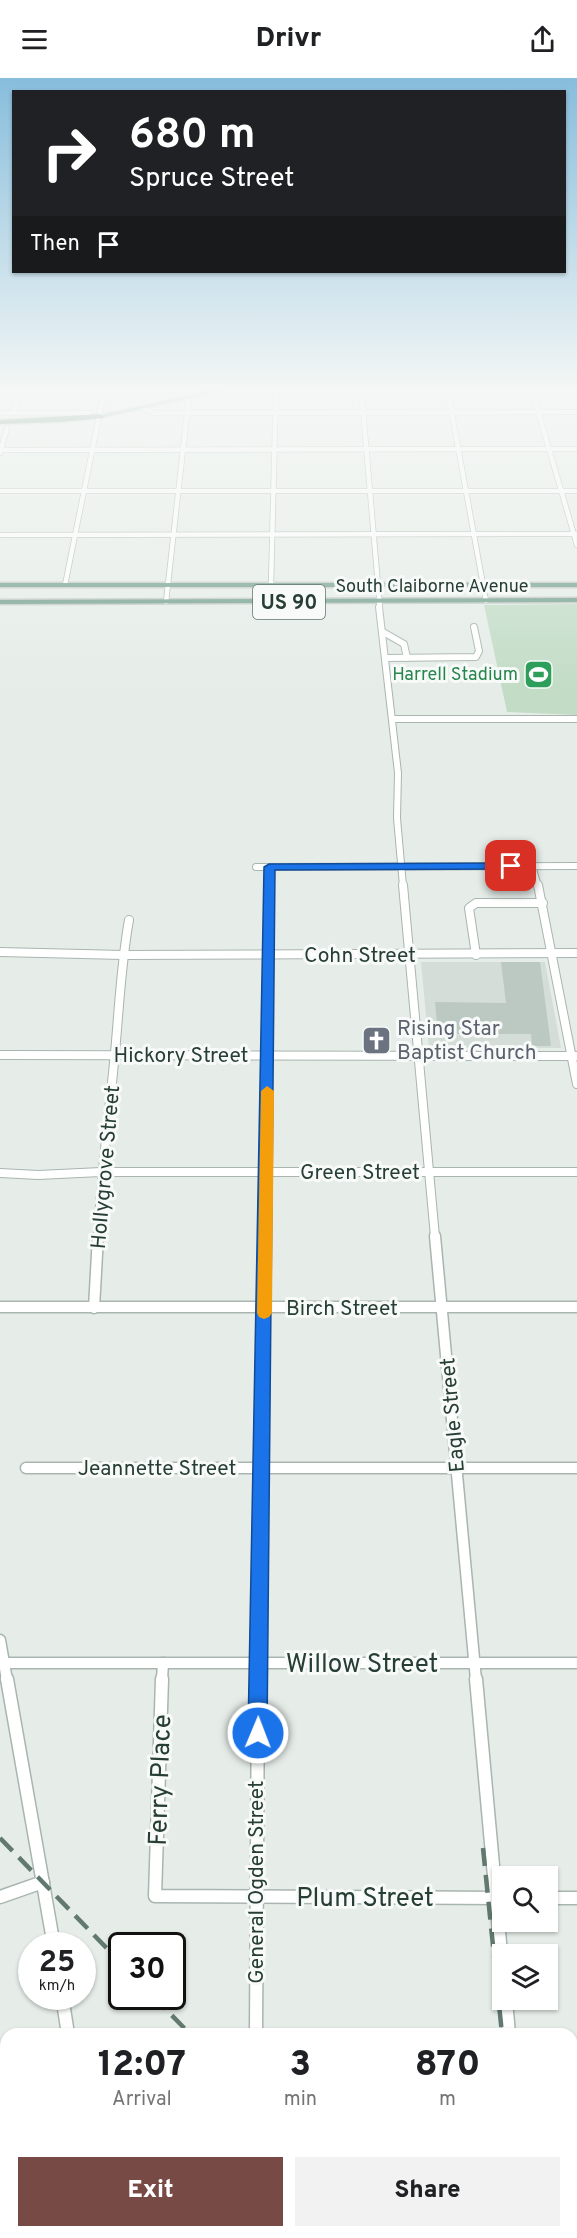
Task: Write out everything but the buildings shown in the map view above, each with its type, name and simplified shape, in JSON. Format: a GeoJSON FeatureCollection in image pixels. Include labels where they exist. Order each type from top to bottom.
{"type":"FeatureCollection","features":[{"type":"Feature","properties":{"kind":"main road","name":"South Claiborne Avenue"},"geometry":{"type":"LineString","coordinates":[[0,585],[577,585]]}},
{"type":"Feature","properties":{"kind":"main road","name":"South Claiborne Avenue"},"geometry":{"type":"LineString","coordinates":[[0,602],[577,600]]}},
{"type":"Feature","properties":{"kind":"street"},"geometry":{"type":"LineString","coordinates":[[271,585],[274,488]]}},
{"type":"Feature","properties":{"kind":"street"},"geometry":{"type":"LineString","coordinates":[[370,488],[377,585],[393,719],[402,867]]}},
{"type":"Feature","properties":{"kind":"street"},"geometry":{"type":"LineString","coordinates":[[561,488],[577,545]]}},
{"type":"Feature","properties":{"kind":"street"},"geometry":{"type":"LineString","coordinates":[[0,490],[577,491]]}},
{"type":"Feature","properties":{"kind":"street"},"geometry":{"type":"LineString","coordinates":[[65,585],[83,490]]}},
{"type":"Feature","properties":{"kind":"street"},"geometry":{"type":"LineString","coordinates":[[166,602],[178,490]]}},
{"type":"Feature","properties":{"kind":"street"},"geometry":{"type":"LineString","coordinates":[[465,490],[486,602]]}},
{"type":"Feature","properties":{"kind":"street"},"geometry":{"type":"LineString","coordinates":[[0,535],[575,534]]}},
{"type":"Feature","properties":{"kind":"street"},"geometry":{"type":"LineString","coordinates":[[386,658],[476,657],[479,651],[474,627]]}},
{"type":"Feature","properties":{"kind":"street"},"geometry":{"type":"LineString","coordinates":[[383,632],[406,644],[407,658]]}},
{"type":"Feature","properties":{"kind":"street"},"geometry":{"type":"LineString","coordinates":[[393,719],[577,719]]}},
{"type":"Feature","properties":{"kind":"street"},"geometry":{"type":"LineString","coordinates":[[532,866],[543,903],[574,1056],[577,1084]]}},
{"type":"Feature","properties":{"kind":"street"},"geometry":{"type":"LineString","coordinates":[[256,867],[577,866]]}},
{"type":"Feature","properties":{"kind":"street","name":"General Ogden Street"},"geometry":{"type":"LineString","coordinates":[[256,2028],[255,1897],[269,867]]}},
{"type":"Feature","properties":{"kind":"street","name":"Eagle Street"},"geometry":{"type":"LineString","coordinates":[[402,867],[474,1663],[496,1866]]}},
{"type":"Feature","properties":{"kind":"street"},"geometry":{"type":"LineString","coordinates":[[476,955],[470,905],[476,903],[543,903]]}},
{"type":"Feature","properties":{"kind":"street","name":"Hollygrove Street"},"geometry":{"type":"LineString","coordinates":[[94,1308],[102,1172],[123,955],[129,920]]}},
{"type":"Feature","properties":{"kind":"street","name":"Cohn Street"},"geometry":{"type":"LineString","coordinates":[[0,952],[123,955],[577,953]]}},
{"type":"Feature","properties":{"kind":"street","name":"Hickory Street"},"geometry":{"type":"LineString","coordinates":[[0,1055],[574,1056]]}},
{"type":"Feature","properties":{"kind":"street","name":"Green Street"},"geometry":{"type":"LineString","coordinates":[[0,1173],[38,1175],[102,1172],[577,1172]]}},
{"type":"Feature","properties":{"kind":"street","name":"Birch Street"},"geometry":{"type":"LineString","coordinates":[[0,1307],[577,1307]]}},
{"type":"Feature","properties":{"kind":"street","name":"Jeannette Street"},"geometry":{"type":"LineString","coordinates":[[26,1468],[577,1468]]}},
{"type":"Feature","properties":{"kind":"street"},"geometry":{"type":"LineString","coordinates":[[0,1640],[52,1932]]}},
{"type":"Feature","properties":{"kind":"street","name":"Willow Street"},"geometry":{"type":"LineString","coordinates":[[4,1663],[577,1663]]}},
{"type":"Feature","properties":{"kind":"street","name":"Ferry Place"},"geometry":{"type":"LineString","coordinates":[[155,1896],[163,1664]]}},
{"type":"Feature","properties":{"kind":"street"},"geometry":{"type":"LineString","coordinates":[[0,1897],[43,1882]]}},
{"type":"Feature","properties":{"kind":"street","name":"Plum Street"},"geometry":{"type":"LineString","coordinates":[[155,1896],[492,1898]]}},
{"type":"Feature","properties":{"kind":"street"},"geometry":{"type":"LineString","coordinates":[[558,1898],[577,1898]]}},
{"type":"Feature","properties":{"kind":"street"},"geometry":{"type":"LineString","coordinates":[[64,2010],[67,2028]]}},
{"type":"Feature","properties":{"kind":"street"},"geometry":{"type":"LineString","coordinates":[[507,2010],[508,2028]]}},
{"type":"Feature","properties":{"kind":"shaded area"},"geometry":{"type":"Polygon","coordinates":[[[421,962],[545,962],[561,1048],[429,1048],[421,962]]]}},
{"type":"Feature","properties":{"kind":"green space","name":"Harrell Stadium"},"geometry":{"type":"Polygon","coordinates":[[[577,604],[577,715],[507,712],[484,605],[577,604]]]}},
{"type":"Feature","properties":{"kind":"railway"},"geometry":{"type":"LineString","coordinates":[[0,1838],[108,1950]]}},
{"type":"Feature","properties":{"kind":"railway"},"geometry":{"type":"LineString","coordinates":[[483,1848],[501,2028]]}},
{"type":"Feature","properties":{"kind":"railway"},"geometry":{"type":"LineString","coordinates":[[167,2010],[184,2028]]}},
{"type":"Feature","properties":{"kind":"slow traffic"},"geometry":{"type":"LineString","coordinates":[[264,1313],[267,1091]]}},
{"type":"Feature","properties":{"kind":"place","name":"Harrell Stadium"},"geometry":{"type":"Point","coordinates":[539,674]}},
{"type":"Feature","properties":{"kind":"place","name":"Rising Star Baptist Church"},"geometry":{"type":"Point","coordinates":[376,1040]}},
{"type":"Feature","properties":{"kind":"route"},"geometry":{"type":"LineString","coordinates":[[258,1733],[269,867],[511,866]]}}]}
